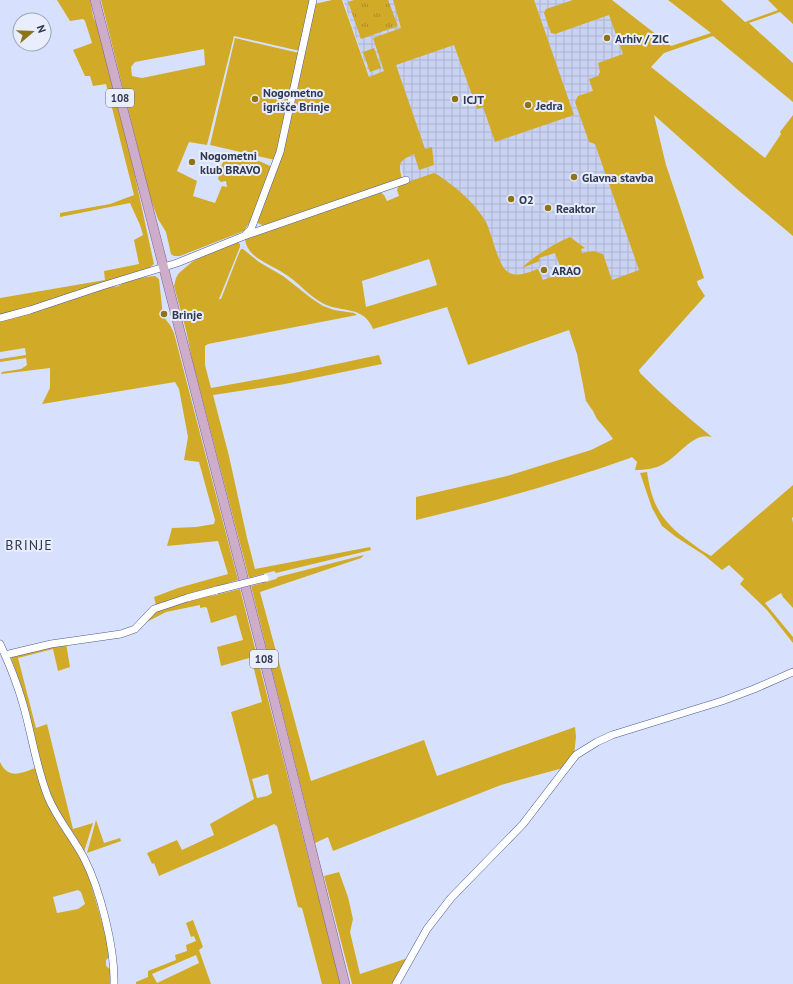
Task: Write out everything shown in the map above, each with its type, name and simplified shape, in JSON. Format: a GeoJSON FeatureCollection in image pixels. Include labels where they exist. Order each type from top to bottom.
{"type":"FeatureCollection","features":[{"type":"Feature","properties":{"kind":"main road","name":"108"},"geometry":{"type":"LineString","coordinates":[[95,0],[346,984]]}},
{"type":"Feature","properties":{"kind":"street"},"geometry":{"type":"LineString","coordinates":[[244,236],[251,229],[280,152],[313,0]]}},
{"type":"Feature","properties":{"kind":"street"},"geometry":{"type":"LineString","coordinates":[[0,318],[164,268],[244,236],[406,180]]}},
{"type":"Feature","properties":{"kind":"street"},"geometry":{"type":"LineString","coordinates":[[5,655],[51,644],[96,639],[121,634],[135,629],[154,609],[187,598],[265,578]]}},
{"type":"Feature","properties":{"kind":"street"},"geometry":{"type":"LineString","coordinates":[[0,645],[23,704],[37,764],[49,798],[84,857],[92,876],[108,930],[114,969],[114,984]]}},
{"type":"Feature","properties":{"kind":"street"},"geometry":{"type":"LineString","coordinates":[[396,984],[415,949],[437,916],[456,893],[523,824],[576,755],[596,742],[612,735],[722,701],[793,672]]}},
{"type":"Feature","properties":{"kind":"shaded area"},"geometry":{"type":"Polygon","coordinates":[[[343,0],[606,0],[704,278],[468,362],[343,0]]]}},
{"type":"Feature","properties":{"kind":"green space"},"geometry":{"type":"Polygon","coordinates":[[[57,0],[90,0],[133,167],[154,264],[149,268],[30,307],[0,315],[0,298],[105,280],[104,271],[139,264],[134,240],[143,235],[130,203],[60,217],[60,213],[110,204],[134,195],[106,84],[93,86],[90,76],[85,76],[73,50],[92,43],[85,21],[83,19],[70,21],[57,0]]]}},
{"type":"Feature","properties":{"kind":"green space"},"geometry":{"type":"Polygon","coordinates":[[[101,0],[312,0],[300,51],[234,36],[207,145],[189,142],[177,171],[197,181],[193,196],[215,203],[222,186],[227,187],[226,181],[221,182],[218,179],[222,165],[226,158],[230,156],[242,157],[270,166],[271,171],[251,220],[244,231],[180,256],[174,256],[171,254],[166,232],[158,219],[150,197],[101,0]],[[204,49],[135,62],[131,67],[132,76],[142,78],[205,65],[204,49]]]}},
{"type":"Feature","properties":{"kind":"green space"},"geometry":{"type":"Polygon","coordinates":[[[332,0],[342,0],[369,77],[384,71],[373,38],[401,28],[393,0],[534,0],[574,115],[495,142],[483,107],[477,109],[454,45],[396,65],[425,149],[432,147],[434,165],[419,170],[414,154],[405,158],[400,165],[402,179],[264,226],[258,223],[257,219],[277,167],[314,4],[332,0]]]}},
{"type":"Feature","properties":{"kind":"green space"},"geometry":{"type":"Polygon","coordinates":[[[354,0],[388,0],[398,26],[361,39],[348,2],[354,0]]]}},
{"type":"Feature","properties":{"kind":"green space"},"geometry":{"type":"Polygon","coordinates":[[[573,0],[612,0],[671,46],[711,33],[668,0],[721,0],[745,22],[778,10],[768,0],[793,0],[793,24],[780,12],[749,23],[793,63],[793,102],[713,36],[664,53],[651,67],[765,158],[781,134],[780,132],[793,115],[793,236],[738,190],[654,115],[666,165],[704,278],[697,281],[705,296],[639,370],[640,373],[666,398],[712,437],[705,436],[693,441],[671,459],[654,468],[635,470],[637,462],[632,457],[524,492],[416,520],[416,497],[507,476],[591,450],[613,439],[597,419],[586,401],[577,354],[569,330],[468,365],[447,307],[373,329],[369,321],[364,316],[352,311],[331,307],[314,298],[288,276],[256,257],[249,249],[245,239],[380,192],[384,195],[387,201],[399,196],[397,190],[399,185],[434,173],[458,190],[476,208],[486,222],[498,257],[504,269],[512,274],[523,274],[538,269],[543,280],[556,275],[554,268],[560,266],[555,253],[539,258],[540,261],[522,268],[545,250],[570,237],[585,248],[581,249],[582,253],[593,251],[603,254],[612,280],[639,270],[595,144],[589,142],[575,102],[578,96],[593,91],[589,79],[598,76],[600,72],[598,63],[623,54],[609,15],[555,34],[551,33],[544,13],[546,9],[573,0]],[[429,259],[362,281],[366,307],[437,285],[429,259]]]}},
{"type":"Feature","properties":{"kind":"green space","name":"Nogometno igrišče Brinje"},"geometry":{"type":"Polygon","coordinates":[[[235,38],[299,53],[275,160],[210,145],[235,38]]]}},
{"type":"Feature","properties":{"kind":"green space"},"geometry":{"type":"Polygon","coordinates":[[[374,48],[381,68],[370,72],[363,52],[374,48]]]}},
{"type":"Feature","properties":{"kind":"green space"},"geometry":{"type":"Polygon","coordinates":[[[238,242],[240,247],[219,299],[221,299],[239,253],[241,249],[243,249],[259,262],[283,276],[323,306],[357,315],[208,344],[205,346],[205,365],[211,388],[294,373],[379,355],[382,364],[285,384],[213,395],[229,456],[255,569],[370,547],[371,550],[276,573],[274,571],[249,578],[174,286],[179,273],[192,262],[238,242]]]}},
{"type":"Feature","properties":{"kind":"green space"},"geometry":{"type":"Polygon","coordinates":[[[155,276],[159,279],[163,316],[174,333],[238,580],[156,605],[154,597],[178,588],[228,574],[218,541],[167,546],[172,528],[196,527],[214,524],[215,520],[199,462],[184,460],[188,437],[179,389],[175,382],[42,404],[50,388],[50,368],[1,374],[2,372],[21,369],[27,365],[26,358],[0,362],[0,359],[26,355],[25,348],[0,352],[0,320],[112,286],[118,286],[126,281],[155,276]]]}},
{"type":"Feature","properties":{"kind":"green space"},"geometry":{"type":"Polygon","coordinates":[[[647,472],[655,504],[665,520],[680,535],[711,556],[793,485],[793,608],[781,593],[765,603],[793,637],[793,643],[767,610],[740,584],[744,579],[729,565],[722,570],[704,555],[662,526],[652,508],[640,473],[647,472]]]}},
{"type":"Feature","properties":{"kind":"green space"},"geometry":{"type":"Polygon","coordinates":[[[364,555],[361,558],[260,592],[311,781],[424,740],[437,776],[575,727],[576,737],[574,755],[563,768],[501,785],[333,851],[328,837],[315,843],[251,586],[276,579],[278,577],[364,555]]]}},
{"type":"Feature","properties":{"kind":"green space"},"geometry":{"type":"Polygon","coordinates":[[[240,589],[342,984],[322,984],[302,908],[298,907],[277,826],[274,824],[159,876],[154,863],[152,864],[147,853],[177,840],[182,850],[214,835],[210,824],[254,799],[231,712],[262,702],[253,665],[249,658],[221,666],[217,647],[243,640],[236,615],[211,623],[207,608],[200,608],[200,605],[166,612],[143,624],[152,613],[209,594],[211,596],[240,589]],[[268,774],[252,779],[257,798],[267,796],[272,793],[268,774]]]}},
{"type":"Feature","properties":{"kind":"green space"},"geometry":{"type":"Polygon","coordinates":[[[66,643],[70,667],[58,671],[53,649],[18,658],[36,728],[47,724],[73,829],[93,823],[84,852],[56,806],[45,781],[22,688],[11,658],[12,655],[66,643]]]}},
{"type":"Feature","properties":{"kind":"green space"},"geometry":{"type":"Polygon","coordinates":[[[0,762],[3,768],[7,771],[16,774],[35,768],[47,801],[82,861],[89,877],[107,940],[109,957],[106,960],[106,966],[111,970],[112,984],[0,984],[0,762]],[[78,890],[53,897],[57,913],[78,909],[85,904],[81,892],[78,890]]]}},
{"type":"Feature","properties":{"kind":"green space"},"geometry":{"type":"Polygon","coordinates":[[[96,820],[104,843],[120,838],[121,841],[87,853],[96,820]]]}},
{"type":"Feature","properties":{"kind":"green space"},"geometry":{"type":"Polygon","coordinates":[[[339,872],[348,897],[353,919],[350,932],[360,974],[408,958],[393,984],[352,984],[324,876],[339,872]]]}},
{"type":"Feature","properties":{"kind":"green space"},"geometry":{"type":"Polygon","coordinates":[[[193,920],[203,947],[199,950],[211,984],[136,984],[136,982],[148,977],[148,971],[176,960],[175,955],[187,951],[186,945],[196,941],[194,936],[191,937],[186,923],[193,920]],[[196,955],[152,974],[157,983],[199,963],[196,955]]]}},
{"type":"Feature","properties":{"kind":"place","name":"Arhiv / ZIC"},"geometry":{"type":"Point","coordinates":[607,38]}},
{"type":"Feature","properties":{"kind":"place","name":"Nogometno igrišče Brinje"},"geometry":{"type":"Point","coordinates":[255,99]}},
{"type":"Feature","properties":{"kind":"place","name":"ICJT"},"geometry":{"type":"Point","coordinates":[455,99]}},
{"type":"Feature","properties":{"kind":"place","name":"Jedra"},"geometry":{"type":"Point","coordinates":[528,105]}},
{"type":"Feature","properties":{"kind":"place","name":"Nogometni klub BRAVO"},"geometry":{"type":"Point","coordinates":[192,162]}},
{"type":"Feature","properties":{"kind":"place","name":"Glavna stavba"},"geometry":{"type":"Point","coordinates":[574,177]}},
{"type":"Feature","properties":{"kind":"place","name":"O2"},"geometry":{"type":"Point","coordinates":[511,199]}},
{"type":"Feature","properties":{"kind":"place","name":"Reaktor"},"geometry":{"type":"Point","coordinates":[548,208]}},
{"type":"Feature","properties":{"kind":"place","name":"ARAO"},"geometry":{"type":"Point","coordinates":[544,270]}},
{"type":"Feature","properties":{"kind":"place","name":"Brinje"},"geometry":{"type":"Point","coordinates":[164,314]}},
{"type":"Feature","properties":{"kind":"district","name":"BRINJE"},"geometry":{"type":"Point","coordinates":[29,545]}}]}
